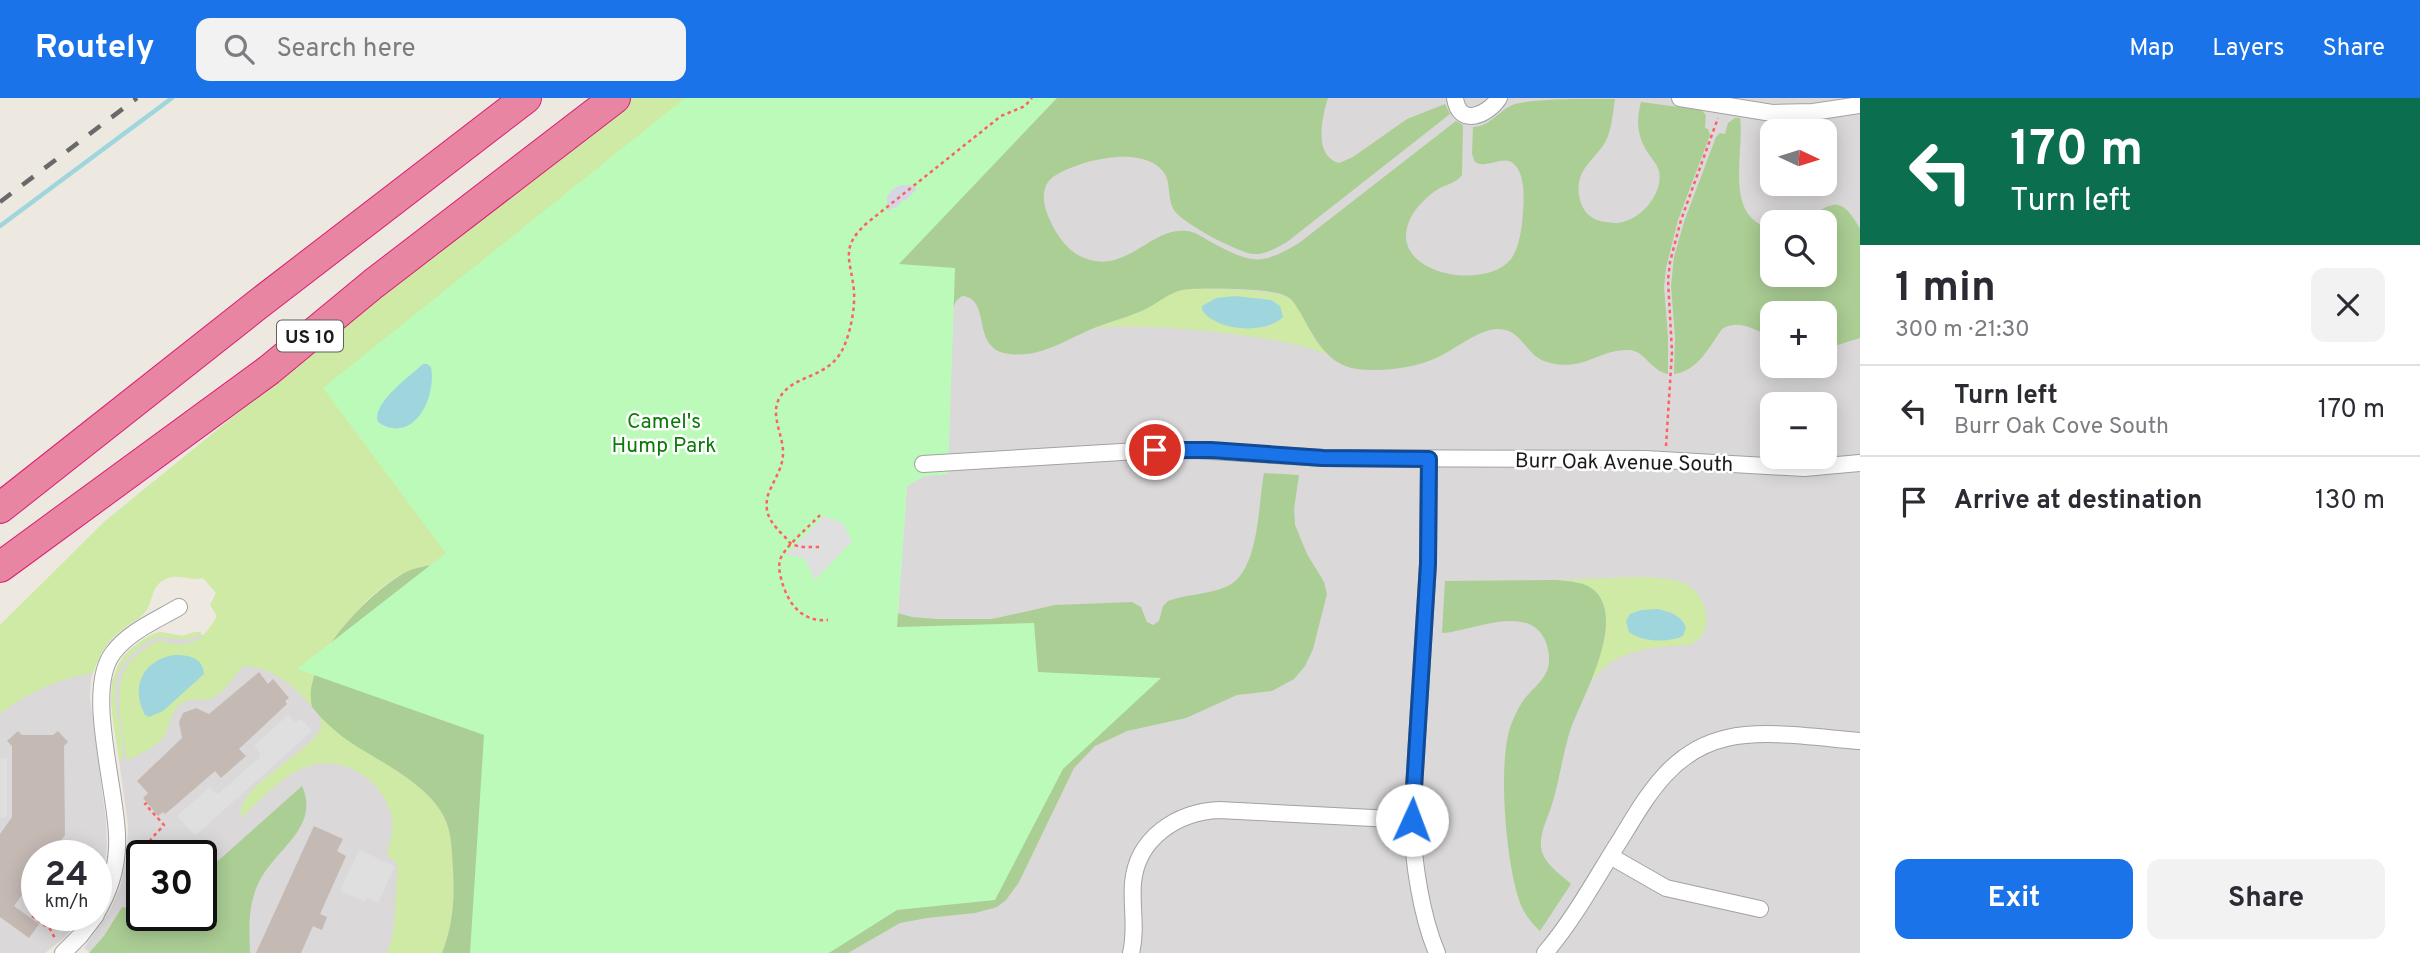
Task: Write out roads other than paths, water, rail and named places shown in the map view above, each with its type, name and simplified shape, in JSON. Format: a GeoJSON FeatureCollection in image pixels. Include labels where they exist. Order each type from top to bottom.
{"type":"FeatureCollection","features":[{"type":"Feature","properties":{"kind":"highway","name":"US 10"},"geometry":{"type":"LineString","coordinates":[[0,508],[246,313],[526,98]]}},
{"type":"Feature","properties":{"kind":"highway","name":"US 10"},"geometry":{"type":"LineString","coordinates":[[0,567],[269,370],[373,285],[615,98]]}},
{"type":"Feature","properties":{"kind":"street"},"geometry":{"type":"LineString","coordinates":[[1455,98],[1460,110],[1473,116],[1489,111],[1499,98]]}},
{"type":"Feature","properties":{"kind":"street"},"geometry":{"type":"LineString","coordinates":[[1680,98],[1720,107],[1783,114],[1860,105]]}},
{"type":"Feature","properties":{"kind":"street","name":"Burr Oak Avenue South"},"geometry":{"type":"LineString","coordinates":[[923,464],[1183,450],[1323,458],[1665,460],[1804,468],[1860,463]]}},
{"type":"Feature","properties":{"kind":"street"},"geometry":{"type":"LineString","coordinates":[[1429,459],[1428,564],[1412,820],[1422,894],[1437,953]]}},
{"type":"Feature","properties":{"kind":"street"},"geometry":{"type":"LineString","coordinates":[[112,874],[118,846],[101,701],[105,666],[121,643],[179,607]]}},
{"type":"Feature","properties":{"kind":"street"},"geometry":{"type":"LineString","coordinates":[[1545,953],[1566,926],[1658,781],[1673,765],[1700,747],[1727,738],[1749,735],[1860,741]]}},
{"type":"Feature","properties":{"kind":"street"},"geometry":{"type":"LineString","coordinates":[[1131,953],[1135,931],[1133,884],[1137,867],[1151,841],[1160,831],[1181,817],[1219,810],[1412,820]]}},
{"type":"Feature","properties":{"kind":"street"},"geometry":{"type":"LineString","coordinates":[[1610,856],[1666,888],[1760,909]]}},
{"type":"Feature","properties":{"kind":"street"},"geometry":{"type":"LineString","coordinates":[[60,948],[84,931]]}},
{"type":"Feature","properties":{"kind":"water"},"geometry":{"type":"Polygon","coordinates":[[[1235,296],[1271,300],[1280,306],[1283,317],[1265,326],[1241,328],[1218,322],[1202,310],[1202,306],[1216,298],[1235,296]]]}},
{"type":"Feature","properties":{"kind":"water"},"geometry":{"type":"Polygon","coordinates":[[[423,364],[431,367],[432,379],[426,404],[420,415],[402,428],[391,428],[378,422],[377,415],[386,399],[423,364]]]}},
{"type":"Feature","properties":{"kind":"water"},"geometry":{"type":"Polygon","coordinates":[[[1658,609],[1681,620],[1686,627],[1683,636],[1670,640],[1655,640],[1641,638],[1629,632],[1626,621],[1630,614],[1658,609]]]}},
{"type":"Feature","properties":{"kind":"water"},"geometry":{"type":"Polygon","coordinates":[[[174,655],[198,661],[204,674],[163,711],[149,717],[145,715],[139,695],[142,676],[154,663],[174,655]]]}},
{"type":"Feature","properties":{"kind":"waterway"},"geometry":{"type":"LineString","coordinates":[[0,226],[172,98]]}},
{"type":"Feature","properties":{"kind":"railway"},"geometry":{"type":"LineString","coordinates":[[0,202],[137,98]]}},
{"type":"Feature","properties":{"kind":"park label","name":"Camel's Hump Park"},"geometry":{"type":"Point","coordinates":[664,433]}}]}
